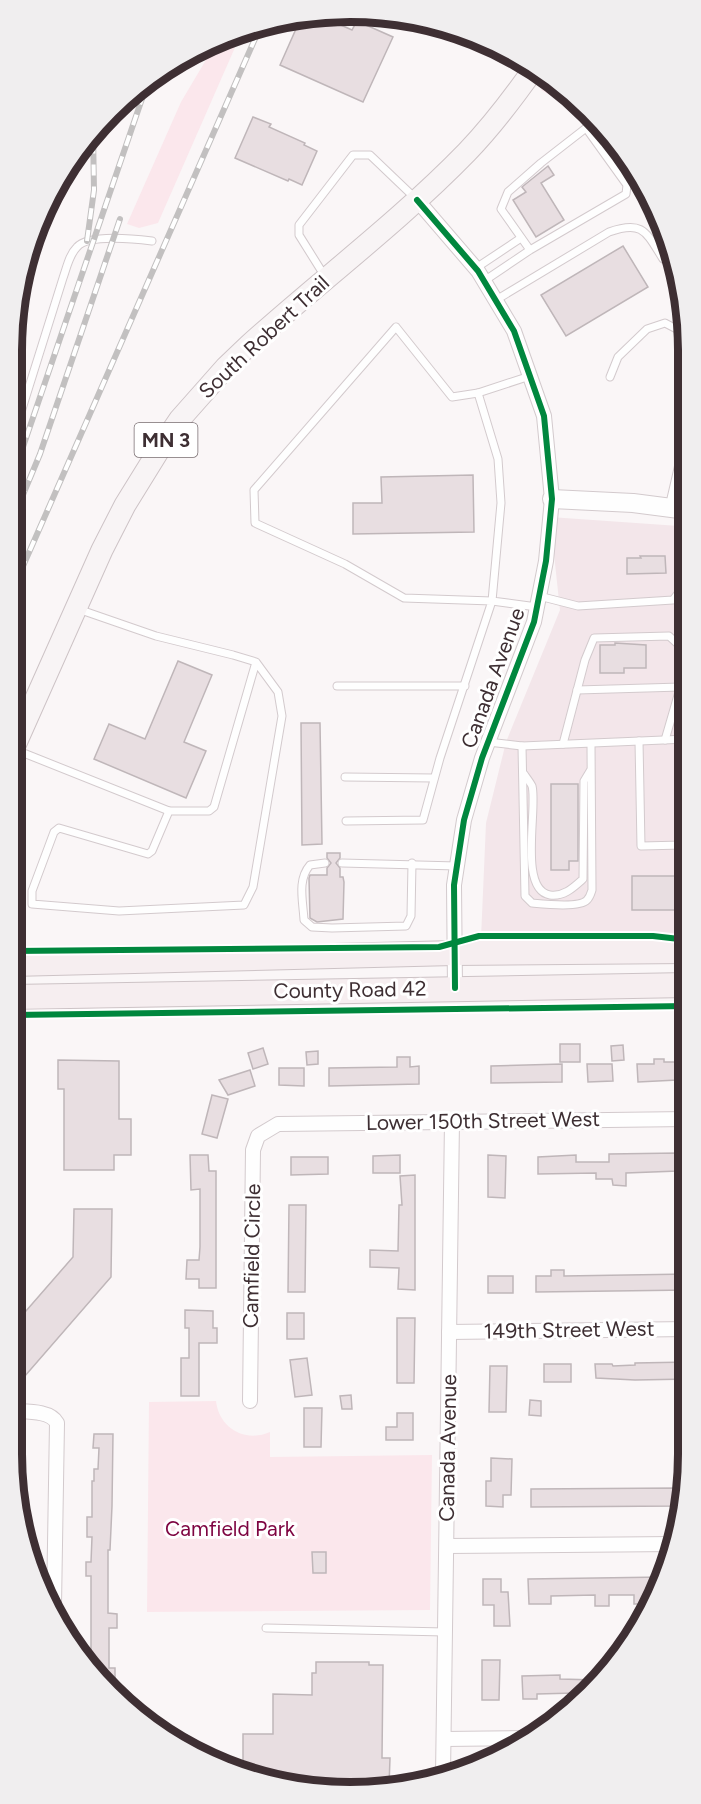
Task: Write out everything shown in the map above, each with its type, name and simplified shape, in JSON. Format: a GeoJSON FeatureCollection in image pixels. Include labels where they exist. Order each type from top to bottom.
{"type":"FeatureCollection","features":[{"type":"Feature","properties":{"kind":"highway","name":"County Road 42"},"geometry":{"type":"LineString","coordinates":[[22,964],[454,953],[678,951]]}},
{"type":"Feature","properties":{"kind":"highway","name":"County Road 42"},"geometry":{"type":"LineString","coordinates":[[22,997],[678,983]]}},
{"type":"Feature","properties":{"kind":"main road","name":"South Robert Trail"},"geometry":{"type":"LineString","coordinates":[[22,731],[120,514],[180,419],[226,367],[417,200],[466,153],[488,129],[529,75]]}},
{"type":"Feature","properties":{"kind":"street","name":"Canada Avenue"},"geometry":{"type":"LineString","coordinates":[[417,200],[480,275],[514,331],[544,416],[552,499],[546,561],[534,622],[488,742],[464,820],[454,885],[455,988]]}},
{"type":"Feature","properties":{"kind":"street"},"geometry":{"type":"LineString","coordinates":[[552,499],[633,503],[678,509]]}},
{"type":"Feature","properties":{"kind":"street","name":"Lower 150th Street West"},"geometry":{"type":"LineString","coordinates":[[278,1124],[678,1119]]}},
{"type":"Feature","properties":{"kind":"street","name":"Canada Avenue"},"geometry":{"type":"LineString","coordinates":[[443,1768],[452,1121]]}},
{"type":"Feature","properties":{"kind":"street","name":"Camfield Circle"},"geometry":{"type":"LineString","coordinates":[[250,1401],[253,1150],[258,1136],[278,1124]]}},
{"type":"Feature","properties":{"kind":"street","name":"149th Street West"},"geometry":{"type":"LineString","coordinates":[[449,1332],[678,1329]]}},
{"type":"Feature","properties":{"kind":"street"},"geometry":{"type":"LineString","coordinates":[[22,1412],[45,1414],[54,1418],[57,1423],[54,1595]]}},
{"type":"Feature","properties":{"kind":"street"},"geometry":{"type":"LineString","coordinates":[[447,1546],[665,1544]]}},
{"type":"Feature","properties":{"kind":"street"},"geometry":{"type":"LineString","coordinates":[[444,1739],[514,1738]]}},
{"type":"Feature","properties":{"kind":"lane"},"geometry":{"type":"LineString","coordinates":[[480,275],[518,260],[530,250],[626,194],[627,185],[586,128],[508,192],[501,209],[530,250]]}},
{"type":"Feature","properties":{"kind":"lane"},"geometry":{"type":"LineString","coordinates":[[326,278],[299,235],[299,225],[353,155],[370,155],[417,200]]}},
{"type":"Feature","properties":{"kind":"lane"},"geometry":{"type":"LineString","coordinates":[[495,300],[609,232],[620,228],[631,226],[639,228],[650,238],[663,259]]}},
{"type":"Feature","properties":{"kind":"lane"},"geometry":{"type":"LineString","coordinates":[[22,409],[67,266],[77,246],[87,241],[123,238],[152,241]]}},
{"type":"Feature","properties":{"kind":"lane"},"geometry":{"type":"LineString","coordinates":[[480,275],[521,238]]}},
{"type":"Feature","properties":{"kind":"lane"},"geometry":{"type":"LineString","coordinates":[[610,378],[618,357],[647,329],[665,323],[678,330]]}},
{"type":"Feature","properties":{"kind":"lane"},"geometry":{"type":"LineString","coordinates":[[530,376],[478,393],[453,397],[396,327],[254,490],[255,523],[345,564],[404,598],[538,602],[578,606],[673,600],[678,594]]}},
{"type":"Feature","properties":{"kind":"lane"},"geometry":{"type":"LineString","coordinates":[[346,821],[423,820],[434,778],[492,601],[501,503],[498,459],[478,393]]}},
{"type":"Feature","properties":{"kind":"lane"},"geometry":{"type":"LineString","coordinates":[[76,608],[156,636],[256,662],[278,692],[282,716],[253,887],[244,905],[119,910],[32,904],[32,891],[54,832],[59,828],[148,854],[152,851],[169,811]]}},
{"type":"Feature","properties":{"kind":"lane"},"geometry":{"type":"LineString","coordinates":[[563,744],[585,660],[594,638],[669,636],[678,644]]}},
{"type":"Feature","properties":{"kind":"lane"},"geometry":{"type":"LineString","coordinates":[[22,754],[169,811],[209,811],[214,807],[256,662]]}},
{"type":"Feature","properties":{"kind":"lane"},"geometry":{"type":"LineString","coordinates":[[337,686],[465,686]]}},
{"type":"Feature","properties":{"kind":"lane"},"geometry":{"type":"LineString","coordinates":[[577,690],[678,687]]}},
{"type":"Feature","properties":{"kind":"lane"},"geometry":{"type":"LineString","coordinates":[[665,740],[678,697]]}},
{"type":"Feature","properties":{"kind":"lane"},"geometry":{"type":"LineString","coordinates":[[488,742],[522,746],[678,739]]}},
{"type":"Feature","properties":{"kind":"lane"},"geometry":{"type":"LineString","coordinates":[[639,741],[640,846],[678,845]]}},
{"type":"Feature","properties":{"kind":"lane"},"geometry":{"type":"LineString","coordinates":[[522,746],[525,896],[532,903],[553,905],[582,903],[587,901],[592,890],[591,744]]}},
{"type":"Feature","properties":{"kind":"lane"},"geometry":{"type":"LineString","coordinates":[[524,774],[531,785],[532,867],[539,888],[544,893],[552,895],[572,889],[582,879],[584,781],[591,771]]}},
{"type":"Feature","properties":{"kind":"lane"},"geometry":{"type":"LineString","coordinates":[[345,777],[434,778]]}},
{"type":"Feature","properties":{"kind":"lane"},"geometry":{"type":"LineString","coordinates":[[326,863],[310,865],[304,872],[302,882],[304,920],[312,927],[406,926],[411,916],[412,863]]}},
{"type":"Feature","properties":{"kind":"lane"},"geometry":{"type":"LineString","coordinates":[[342,863],[412,863],[457,866]]}},
{"type":"Feature","properties":{"kind":"lane"},"geometry":{"type":"LineString","coordinates":[[266,1628],[445,1632]]}},
{"type":"Feature","properties":{"kind":"shaded area"},"geometry":{"type":"Polygon","coordinates":[[[550,517],[678,526],[678,934],[481,938],[486,823],[506,742],[560,610],[550,517]]]}},
{"type":"Feature","properties":{"kind":"green space"},"geometry":{"type":"Polygon","coordinates":[[[237,43],[158,223],[139,228],[127,224],[181,102],[209,54],[237,43]]]}},
{"type":"Feature","properties":{"kind":"green space"},"geometry":{"type":"Polygon","coordinates":[[[544,86],[569,106],[541,90],[544,86]]]}},
{"type":"Feature","properties":{"kind":"green space","name":"Camfield Park"},"geometry":{"type":"Polygon","coordinates":[[[216,1401],[222,1419],[235,1431],[251,1436],[270,1432],[270,1457],[432,1455],[430,1610],[147,1612],[149,1402],[216,1401]]]}},
{"type":"Feature","properties":{"kind":"building"},"geometry":{"type":"Polygon","coordinates":[[[356,22],[360,22],[393,37],[363,102],[280,65],[297,27],[335,23],[352,30],[356,22]]]}},
{"type":"Feature","properties":{"kind":"building"},"geometry":{"type":"Polygon","coordinates":[[[253,117],[271,124],[269,127],[317,151],[302,185],[235,158],[253,117]]]}},
{"type":"Feature","properties":{"kind":"building"},"geometry":{"type":"Polygon","coordinates":[[[548,166],[554,175],[541,183],[564,220],[536,237],[513,200],[526,192],[522,187],[548,166]]]}},
{"type":"Feature","properties":{"kind":"building"},"geometry":{"type":"Polygon","coordinates":[[[623,246],[648,287],[566,336],[541,295],[623,246]]]}},
{"type":"Feature","properties":{"kind":"building"},"geometry":{"type":"Polygon","coordinates":[[[473,475],[474,532],[353,534],[353,503],[382,503],[381,477],[473,475]]]}},
{"type":"Feature","properties":{"kind":"building"},"geometry":{"type":"Polygon","coordinates":[[[640,556],[665,556],[666,573],[627,574],[627,558],[641,558],[640,556]]]}},
{"type":"Feature","properties":{"kind":"building"},"geometry":{"type":"Polygon","coordinates":[[[615,643],[646,645],[646,668],[624,668],[624,673],[600,673],[600,645],[615,645],[615,643]]]}},
{"type":"Feature","properties":{"kind":"building"},"geometry":{"type":"Polygon","coordinates":[[[178,661],[212,675],[184,742],[206,751],[186,798],[94,759],[109,724],[145,739],[178,661]]]}},
{"type":"Feature","properties":{"kind":"building"},"geometry":{"type":"Polygon","coordinates":[[[301,723],[320,723],[322,844],[302,845],[301,723]]]}},
{"type":"Feature","properties":{"kind":"building"},"geometry":{"type":"Polygon","coordinates":[[[551,784],[578,784],[578,861],[569,861],[569,870],[551,870],[551,784]]]}},
{"type":"Feature","properties":{"kind":"building"},"geometry":{"type":"Polygon","coordinates":[[[327,853],[340,853],[340,858],[336,863],[344,882],[343,919],[317,922],[310,918],[309,878],[310,875],[327,875],[327,868],[331,863],[327,858],[327,853]]]}},
{"type":"Feature","properties":{"kind":"building"},"geometry":{"type":"Polygon","coordinates":[[[632,876],[678,876],[678,910],[632,910],[632,876]]]}},
{"type":"Feature","properties":{"kind":"building"},"geometry":{"type":"Polygon","coordinates":[[[560,1044],[580,1044],[580,1062],[560,1062],[560,1044]]]}},
{"type":"Feature","properties":{"kind":"building"},"geometry":{"type":"Polygon","coordinates":[[[623,1045],[624,1060],[612,1061],[611,1046],[623,1045]]]}},
{"type":"Feature","properties":{"kind":"building"},"geometry":{"type":"Polygon","coordinates":[[[263,1048],[268,1064],[253,1069],[248,1053],[263,1048]]]}},
{"type":"Feature","properties":{"kind":"building"},"geometry":{"type":"Polygon","coordinates":[[[318,1051],[318,1064],[307,1065],[306,1052],[318,1051]]]}},
{"type":"Feature","properties":{"kind":"building"},"geometry":{"type":"Polygon","coordinates":[[[397,1057],[410,1057],[410,1067],[419,1066],[419,1084],[329,1086],[329,1068],[397,1067],[397,1057]]]}},
{"type":"Feature","properties":{"kind":"building"},"geometry":{"type":"Polygon","coordinates":[[[654,1059],[677,1062],[677,1080],[638,1082],[637,1064],[654,1064],[654,1059]]]}},
{"type":"Feature","properties":{"kind":"building"},"geometry":{"type":"Polygon","coordinates":[[[58,1060],[119,1061],[119,1119],[131,1119],[131,1155],[114,1155],[114,1170],[64,1170],[64,1089],[58,1089],[58,1060]]]}},
{"type":"Feature","properties":{"kind":"building"},"geometry":{"type":"Polygon","coordinates":[[[562,1064],[562,1082],[491,1083],[491,1066],[562,1064]]]}},
{"type":"Feature","properties":{"kind":"building"},"geometry":{"type":"Polygon","coordinates":[[[587,1064],[612,1064],[613,1081],[588,1082],[587,1064]]]}},
{"type":"Feature","properties":{"kind":"building"},"geometry":{"type":"Polygon","coordinates":[[[279,1068],[304,1068],[304,1086],[279,1085],[279,1068]]]}},
{"type":"Feature","properties":{"kind":"building"},"geometry":{"type":"Polygon","coordinates":[[[250,1070],[255,1086],[228,1095],[219,1080],[250,1070]]]}},
{"type":"Feature","properties":{"kind":"building"},"geometry":{"type":"Polygon","coordinates":[[[212,1095],[228,1099],[217,1138],[202,1134],[212,1095]]]}},
{"type":"Feature","properties":{"kind":"building"},"geometry":{"type":"Polygon","coordinates":[[[678,1153],[678,1171],[626,1173],[626,1186],[613,1185],[612,1179],[596,1179],[596,1173],[538,1174],[538,1157],[576,1155],[576,1162],[609,1162],[609,1154],[678,1153]]]}},
{"type":"Feature","properties":{"kind":"building"},"geometry":{"type":"Polygon","coordinates":[[[190,1155],[208,1155],[209,1171],[216,1171],[216,1288],[199,1288],[199,1279],[186,1279],[187,1260],[199,1260],[200,1247],[200,1189],[191,1190],[190,1155]]]}},
{"type":"Feature","properties":{"kind":"building"},"geometry":{"type":"Polygon","coordinates":[[[400,1155],[400,1173],[373,1173],[373,1156],[400,1155]]]}},
{"type":"Feature","properties":{"kind":"building"},"geometry":{"type":"Polygon","coordinates":[[[488,1155],[506,1156],[505,1198],[488,1197],[488,1155]]]}},
{"type":"Feature","properties":{"kind":"building"},"geometry":{"type":"Polygon","coordinates":[[[291,1157],[328,1157],[328,1174],[291,1175],[291,1157]]]}},
{"type":"Feature","properties":{"kind":"building"},"geometry":{"type":"Polygon","coordinates":[[[415,1175],[415,1290],[398,1289],[399,1268],[370,1267],[370,1250],[398,1251],[399,1205],[402,1205],[400,1176],[415,1175]]]}},
{"type":"Feature","properties":{"kind":"building"},"geometry":{"type":"Polygon","coordinates":[[[289,1205],[306,1205],[305,1292],[288,1292],[289,1205]]]}},
{"type":"Feature","properties":{"kind":"building"},"geometry":{"type":"Polygon","coordinates":[[[74,1209],[112,1209],[111,1277],[22,1379],[22,1316],[73,1257],[74,1209]]]}},
{"type":"Feature","properties":{"kind":"building"},"geometry":{"type":"Polygon","coordinates":[[[551,1270],[564,1270],[564,1276],[678,1274],[678,1290],[536,1292],[536,1276],[551,1276],[551,1270]]]}},
{"type":"Feature","properties":{"kind":"building"},"geometry":{"type":"Polygon","coordinates":[[[488,1276],[513,1276],[513,1293],[488,1293],[488,1276]]]}},
{"type":"Feature","properties":{"kind":"building"},"geometry":{"type":"Polygon","coordinates":[[[185,1310],[213,1311],[213,1328],[217,1328],[217,1343],[199,1343],[199,1396],[181,1396],[181,1358],[189,1358],[189,1328],[185,1328],[185,1310]]]}},
{"type":"Feature","properties":{"kind":"building"},"geometry":{"type":"Polygon","coordinates":[[[287,1313],[304,1313],[304,1339],[287,1339],[287,1313]]]}},
{"type":"Feature","properties":{"kind":"building"},"geometry":{"type":"Polygon","coordinates":[[[397,1318],[415,1318],[414,1383],[397,1383],[397,1318]]]}},
{"type":"Feature","properties":{"kind":"building"},"geometry":{"type":"Polygon","coordinates":[[[307,1358],[312,1395],[295,1397],[290,1360],[307,1358]]]}},
{"type":"Feature","properties":{"kind":"building"},"geometry":{"type":"Polygon","coordinates":[[[678,1362],[678,1379],[596,1378],[595,1364],[612,1364],[613,1366],[635,1365],[635,1363],[678,1362]]]}},
{"type":"Feature","properties":{"kind":"building"},"geometry":{"type":"Polygon","coordinates":[[[544,1364],[571,1364],[571,1382],[544,1382],[544,1364]]]}},
{"type":"Feature","properties":{"kind":"building"},"geometry":{"type":"Polygon","coordinates":[[[490,1366],[507,1366],[506,1412],[489,1412],[490,1366]]]}},
{"type":"Feature","properties":{"kind":"building"},"geometry":{"type":"Polygon","coordinates":[[[351,1395],[352,1409],[342,1409],[340,1396],[351,1395]]]}},
{"type":"Feature","properties":{"kind":"building"},"geometry":{"type":"Polygon","coordinates":[[[530,1400],[541,1401],[541,1416],[529,1415],[530,1400]]]}},
{"type":"Feature","properties":{"kind":"building"},"geometry":{"type":"Polygon","coordinates":[[[304,1408],[322,1408],[321,1447],[304,1447],[304,1408]]]}},
{"type":"Feature","properties":{"kind":"building"},"geometry":{"type":"Polygon","coordinates":[[[397,1413],[413,1413],[413,1440],[386,1440],[386,1427],[397,1427],[397,1413]]]}},
{"type":"Feature","properties":{"kind":"building"},"geometry":{"type":"Polygon","coordinates":[[[94,1434],[113,1434],[108,1613],[117,1614],[117,1628],[109,1628],[109,1668],[115,1668],[115,1679],[91,1654],[91,1576],[86,1576],[86,1562],[91,1562],[92,1537],[87,1537],[87,1517],[92,1517],[92,1481],[94,1481],[94,1469],[98,1469],[99,1448],[93,1448],[94,1434]]]}},
{"type":"Feature","properties":{"kind":"building"},"geometry":{"type":"Polygon","coordinates":[[[491,1458],[512,1459],[511,1495],[503,1495],[503,1507],[486,1506],[486,1481],[491,1481],[491,1458]]]}},
{"type":"Feature","properties":{"kind":"building"},"geometry":{"type":"Polygon","coordinates":[[[677,1488],[674,1506],[531,1507],[531,1489],[677,1488]]]}},
{"type":"Feature","properties":{"kind":"building"},"geometry":{"type":"Polygon","coordinates":[[[312,1552],[326,1552],[326,1573],[313,1573],[312,1552]]]}},
{"type":"Feature","properties":{"kind":"building"},"geometry":{"type":"Polygon","coordinates":[[[655,1577],[642,1604],[634,1604],[634,1595],[609,1595],[609,1606],[595,1606],[595,1595],[551,1596],[551,1604],[529,1604],[528,1579],[655,1577]]]}},
{"type":"Feature","properties":{"kind":"building"},"geometry":{"type":"Polygon","coordinates":[[[483,1579],[501,1579],[501,1592],[508,1592],[510,1626],[494,1626],[494,1605],[483,1605],[483,1579]]]}},
{"type":"Feature","properties":{"kind":"building"},"geometry":{"type":"Polygon","coordinates":[[[482,1660],[500,1660],[499,1700],[482,1700],[482,1660]]]}},
{"type":"Feature","properties":{"kind":"building"},"geometry":{"type":"Polygon","coordinates":[[[316,1662],[369,1662],[369,1665],[383,1665],[382,1758],[390,1758],[389,1779],[350,1782],[308,1779],[243,1763],[243,1734],[273,1734],[273,1694],[312,1695],[312,1673],[316,1673],[316,1662]]]}},
{"type":"Feature","properties":{"kind":"building"},"geometry":{"type":"Polygon","coordinates":[[[560,1675],[560,1679],[587,1680],[574,1693],[537,1694],[537,1699],[523,1699],[522,1676],[560,1675]]]}},
{"type":"Feature","properties":{"kind":"railway"},"geometry":{"type":"LineString","coordinates":[[22,568],[256,37]]}},
{"type":"Feature","properties":{"kind":"railway"},"geometry":{"type":"LineString","coordinates":[[22,450],[143,97]]}},
{"type":"Feature","properties":{"kind":"railway"},"geometry":{"type":"LineString","coordinates":[[87,241],[94,190],[93,147]]}},
{"type":"Feature","properties":{"kind":"railway"},"geometry":{"type":"LineString","coordinates":[[22,497],[40,454],[120,219]]}},
{"type":"Feature","properties":{"kind":"cycle path"},"geometry":{"type":"LineString","coordinates":[[417,200],[478,271],[514,331],[544,416],[552,499],[546,561],[534,622],[482,758],[464,820],[454,885],[455,988]]}},
{"type":"Feature","properties":{"kind":"cycle path"},"geometry":{"type":"LineString","coordinates":[[22,951],[439,947],[479,936],[653,936],[678,939]]}},
{"type":"Feature","properties":{"kind":"cycle path"},"geometry":{"type":"LineString","coordinates":[[22,1015],[678,1006]]}}]}
